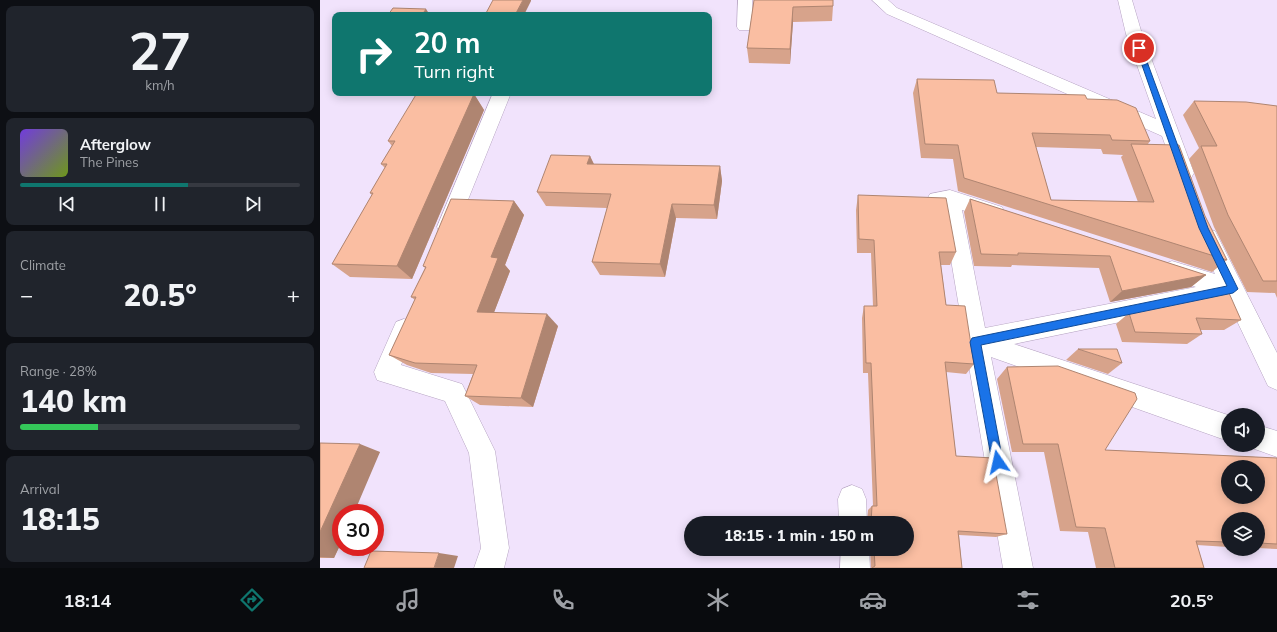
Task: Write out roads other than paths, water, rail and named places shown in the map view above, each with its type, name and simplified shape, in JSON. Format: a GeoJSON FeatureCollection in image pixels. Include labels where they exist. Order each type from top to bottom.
{"type":"FeatureCollection","features":[{"type":"Feature","properties":{"kind":"street"},"geometry":{"type":"LineString","coordinates":[[745,0],[745,27]]}},
{"type":"Feature","properties":{"kind":"street"},"geometry":{"type":"LineString","coordinates":[[878,0],[892,11],[1169,132]]}},
{"type":"Feature","properties":{"kind":"street"},"geometry":{"type":"LineString","coordinates":[[1125,0],[1134,34],[1190,191]]}},
{"type":"Feature","properties":{"kind":"street"},"geometry":{"type":"LineString","coordinates":[[438,247],[501,96]]}},
{"type":"Feature","properties":{"kind":"street"},"geometry":{"type":"LineString","coordinates":[[950,198],[975,342],[1018,568]]}},
{"type":"Feature","properties":{"kind":"street"},"geometry":{"type":"LineString","coordinates":[[914,199],[950,198],[1017,220]]}},
{"type":"Feature","properties":{"kind":"street"},"geometry":{"type":"LineString","coordinates":[[1201,221],[1277,378]]}},
{"type":"Feature","properties":{"kind":"street"},"geometry":{"type":"LineString","coordinates":[[1151,263],[1233,289]]}},
{"type":"Feature","properties":{"kind":"street"},"geometry":{"type":"LineString","coordinates":[[975,342],[1233,289]]}},
{"type":"Feature","properties":{"kind":"street"},"geometry":{"type":"LineString","coordinates":[[411,313],[386,372],[453,392],[482,451],[495,548],[489,568]]}},
{"type":"Feature","properties":{"kind":"street"},"geometry":{"type":"LineString","coordinates":[[975,342],[1221,426]]}},
{"type":"Feature","properties":{"kind":"street"},"geometry":{"type":"LineString","coordinates":[[1265,440],[1277,444]]}},
{"type":"Feature","properties":{"kind":"street"},"geometry":{"type":"LineString","coordinates":[[854,556],[855,568]]}}]}
